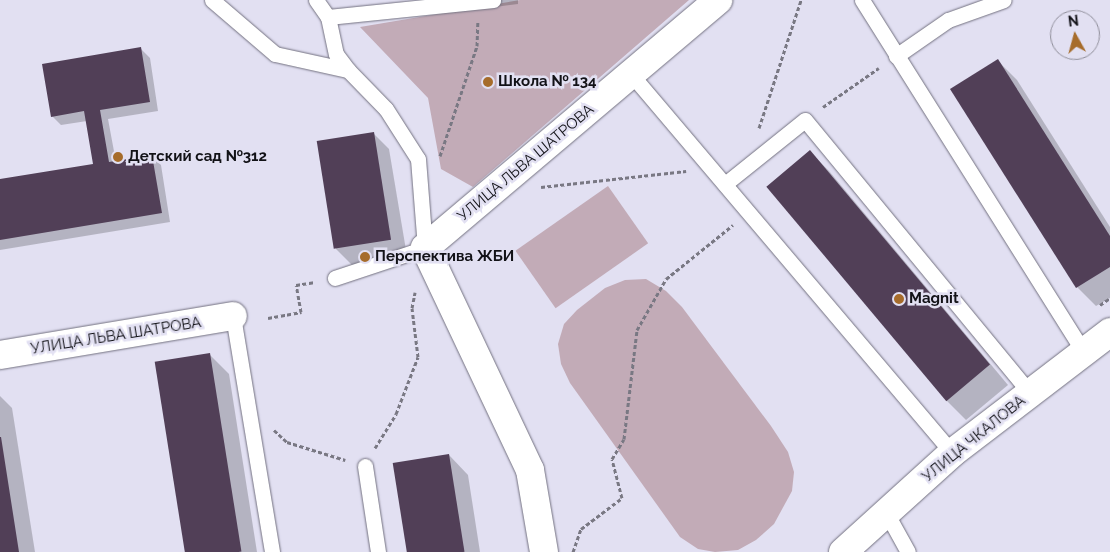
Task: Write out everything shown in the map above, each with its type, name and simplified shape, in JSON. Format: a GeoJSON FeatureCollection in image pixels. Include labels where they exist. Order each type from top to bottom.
{"type":"FeatureCollection","features":[{"type":"Feature","properties":{"kind":"street","name":"УЛИЦА ЛЬВА ШАТРОВА"},"geometry":{"type":"LineString","coordinates":[[425,248],[718,0]]}},
{"type":"Feature","properties":{"kind":"street"},"geometry":{"type":"LineString","coordinates":[[425,248],[530,470],[544,552]]}},
{"type":"Feature","properties":{"kind":"street","name":"УЛИЦА ЛЬВА ШАТРОВА"},"geometry":{"type":"LineString","coordinates":[[0,355],[232,316]]}},
{"type":"Feature","properties":{"kind":"street","name":"УЛИЦА ЧКАЛОВА"},"geometry":{"type":"LineString","coordinates":[[843,552],[952,453],[1110,332]]}},
{"type":"Feature","properties":{"kind":"lane"},"geometry":{"type":"LineString","coordinates":[[212,0],[275,54],[348,70]]}},
{"type":"Feature","properties":{"kind":"lane"},"geometry":{"type":"LineString","coordinates":[[316,0],[328,16],[336,54],[348,70],[386,109],[418,159],[425,248],[335,278]]}},
{"type":"Feature","properties":{"kind":"lane"},"geometry":{"type":"LineString","coordinates":[[862,0],[1083,351]]}},
{"type":"Feature","properties":{"kind":"lane"},"geometry":{"type":"LineString","coordinates":[[896,56],[948,20],[1004,0]]}},
{"type":"Feature","properties":{"kind":"lane"},"geometry":{"type":"LineString","coordinates":[[328,16],[486,1]]}},
{"type":"Feature","properties":{"kind":"lane"},"geometry":{"type":"LineString","coordinates":[[631,74],[952,453]]}},
{"type":"Feature","properties":{"kind":"lane"},"geometry":{"type":"LineString","coordinates":[[725,184],[805,120],[1030,393]]}},
{"type":"Feature","properties":{"kind":"lane"},"geometry":{"type":"LineString","coordinates":[[232,316],[272,552]]}},
{"type":"Feature","properties":{"kind":"lane"},"geometry":{"type":"LineString","coordinates":[[365,466],[378,552]]}},
{"type":"Feature","properties":{"kind":"lane"},"geometry":{"type":"LineString","coordinates":[[887,514],[908,552]]}},
{"type":"Feature","properties":{"kind":"path"},"geometry":{"type":"LineString","coordinates":[[746,166],[801,0]]}},
{"type":"Feature","properties":{"kind":"path"},"geometry":{"type":"LineString","coordinates":[[437,164],[477,46],[486,1]]}},
{"type":"Feature","properties":{"kind":"path"},"geometry":{"type":"LineString","coordinates":[[805,120],[896,56]]}},
{"type":"Feature","properties":{"kind":"path"},"geometry":{"type":"LineString","coordinates":[[535,187],[712,168]]}},
{"type":"Feature","properties":{"kind":"path"},"geometry":{"type":"LineString","coordinates":[[573,552],[581,529],[622,498],[612,459],[624,439],[637,330],[666,279],[749,212]]}},
{"type":"Feature","properties":{"kind":"path"},"geometry":{"type":"LineString","coordinates":[[268,318],[301,312],[296,285],[335,278]]}},
{"type":"Feature","properties":{"kind":"path"},"geometry":{"type":"LineString","coordinates":[[248,404],[286,442],[365,466],[396,414],[418,357],[412,308],[416,290]]}},
{"type":"Feature","properties":{"kind":"shaded area","name":"Школа № 134"},"geometry":{"type":"Polygon","coordinates":[[[520,0],[689,0],[473,187],[441,169],[428,98],[360,27],[520,0]]]}},
{"type":"Feature","properties":{"kind":"shaded area"},"geometry":{"type":"Polygon","coordinates":[[[608,186],[648,243],[556,308],[515,251],[608,186]]]}},
{"type":"Feature","properties":{"kind":"shaded area"},"geometry":{"type":"Polygon","coordinates":[[[646,279],[666,291],[682,307],[771,426],[788,452],[794,472],[792,491],[774,524],[756,540],[738,550],[715,552],[698,549],[680,537],[570,383],[561,364],[558,344],[564,324],[577,310],[605,288],[625,280],[646,279]]]}},
{"type":"Feature","properties":{"kind":"building"},"geometry":{"type":"Polygon","coordinates":[[[141,47],[150,102],[100,110],[109,162],[152,155],[162,213],[0,240],[0,179],[93,164],[84,111],[51,117],[42,64],[141,47]]]}},
{"type":"Feature","properties":{"kind":"building"},"geometry":{"type":"Polygon","coordinates":[[[998,59],[1110,236],[1110,267],[1076,288],[950,89],[998,59]]]}},
{"type":"Feature","properties":{"kind":"building"},"geometry":{"type":"Polygon","coordinates":[[[374,132],[391,240],[334,249],[317,141],[374,132]]]}},
{"type":"Feature","properties":{"kind":"building"},"geometry":{"type":"Polygon","coordinates":[[[810,150],[990,364],[946,401],[766,187],[810,150]]]}},
{"type":"Feature","properties":{"kind":"building"},"geometry":{"type":"Polygon","coordinates":[[[210,353],[241,552],[185,552],[155,362],[210,353]]]}},
{"type":"Feature","properties":{"kind":"building"},"geometry":{"type":"Polygon","coordinates":[[[1,437],[19,552],[0,552],[1,437]]]}},
{"type":"Feature","properties":{"kind":"building"},"geometry":{"type":"Polygon","coordinates":[[[449,454],[464,552],[407,552],[393,463],[449,454]]]}},
{"type":"Feature","properties":{"kind":"place","name":"Школа № 134"},"geometry":{"type":"Point","coordinates":[488,82]}},
{"type":"Feature","properties":{"kind":"place","name":"Детский сад №312"},"geometry":{"type":"Point","coordinates":[118,157]}},
{"type":"Feature","properties":{"kind":"place","name":"Перспектива ЖБИ"},"geometry":{"type":"Point","coordinates":[365,257]}},
{"type":"Feature","properties":{"kind":"place","name":"Magnit"},"geometry":{"type":"Point","coordinates":[899,299]}}]}
